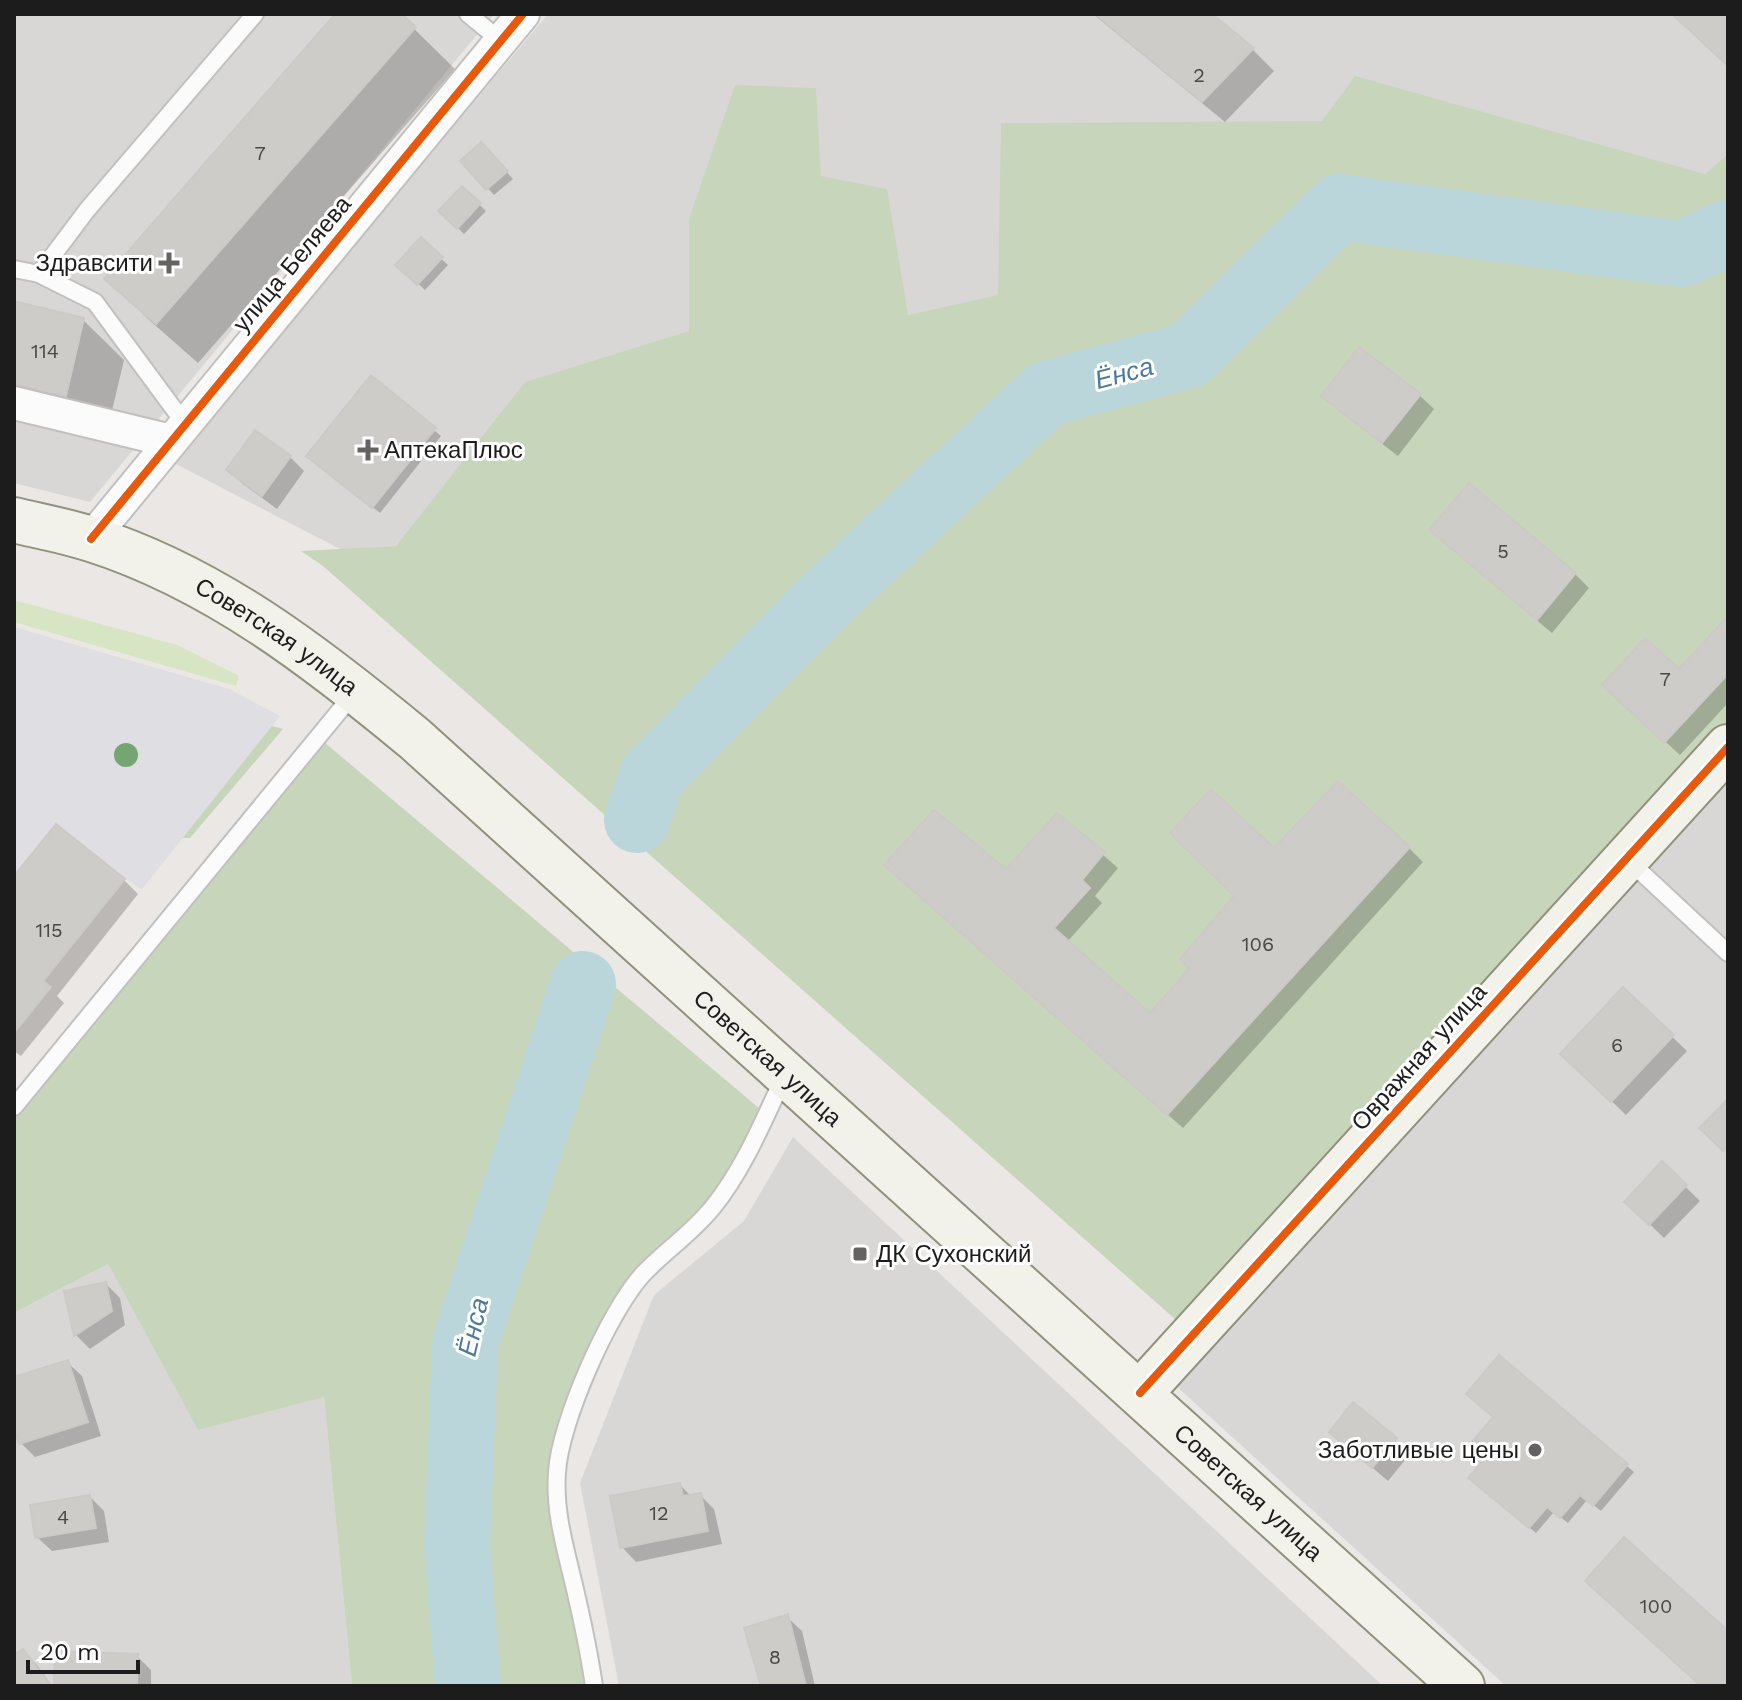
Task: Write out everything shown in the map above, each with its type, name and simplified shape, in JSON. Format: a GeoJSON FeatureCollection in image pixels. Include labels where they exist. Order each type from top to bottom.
{"type":"FeatureCollection","features":[{"type":"Feature","properties":{"kind":"main road","name":"Советская улица"},"geometry":{"type":"LineString","coordinates":[[14,520],[91,539],[176,573],[258,618],[356,691],[415,739],[1462,1686]]}},
{"type":"Feature","properties":{"kind":"main road","name":"Овражная улица"},"geometry":{"type":"LineString","coordinates":[[1140,1393],[1728,747]]}},
{"type":"Feature","properties":{"kind":"street","name":"улица Беляева"},"geometry":{"type":"LineString","coordinates":[[91,539],[523,14]]}},
{"type":"Feature","properties":{"kind":"street"},"geometry":{"type":"LineString","coordinates":[[14,403],[178,433]]}},
{"type":"Feature","properties":{"kind":"lane"},"geometry":{"type":"LineString","coordinates":[[39,274],[87,210],[255,14]]}},
{"type":"Feature","properties":{"kind":"lane"},"geometry":{"type":"LineString","coordinates":[[468,14],[501,41]]}},
{"type":"Feature","properties":{"kind":"lane"},"geometry":{"type":"LineString","coordinates":[[14,269],[39,274],[95,302],[178,433]]}},
{"type":"Feature","properties":{"kind":"lane"},"geometry":{"type":"LineString","coordinates":[[14,1107],[356,691]]}},
{"type":"Feature","properties":{"kind":"lane"},"geometry":{"type":"LineString","coordinates":[[1627,858],[1728,953]]}},
{"type":"Feature","properties":{"kind":"lane"},"geometry":{"type":"LineString","coordinates":[[594,1686],[587,1641],[557,1513],[556,1469],[570,1414],[620,1304],[643,1274],[713,1207],[734,1175],[786,1073]]}},
{"type":"Feature","properties":{"kind":"shaded area"},"geometry":{"type":"Polygon","coordinates":[[[14,14],[494,14],[90,502],[14,483],[14,14]]]}},
{"type":"Feature","properties":{"kind":"shaded area"},"geometry":{"type":"Polygon","coordinates":[[[548,14],[1728,14],[1728,708],[340,549],[172,462],[548,14]]]}},
{"type":"Feature","properties":{"kind":"shaded area"},"geometry":{"type":"Polygon","coordinates":[[[14,627],[229,689],[280,716],[142,889],[56,824],[14,876],[14,627]]]}},
{"type":"Feature","properties":{"kind":"shaded area"},"geometry":{"type":"Polygon","coordinates":[[[1728,777],[1728,1686],[1506,1686],[1175,1385],[1728,777]]]}},
{"type":"Feature","properties":{"kind":"shaded area"},"geometry":{"type":"Polygon","coordinates":[[[793,1137],[1383,1686],[619,1686],[580,1483],[654,1295],[744,1221],[793,1137]]]}},
{"type":"Feature","properties":{"kind":"shaded area"},"geometry":{"type":"Polygon","coordinates":[[[108,1264],[198,1429],[324,1396],[352,1686],[14,1686],[14,1313],[108,1264]]]}},
{"type":"Feature","properties":{"kind":"green space"},"geometry":{"type":"Polygon","coordinates":[[[1355,76],[1705,174],[1728,154],[1728,747],[1193,1335],[323,566],[301,551],[396,546],[525,382],[689,331],[689,219],[735,85],[816,88],[821,176],[887,189],[908,315],[998,295],[1001,123],[1322,121],[1355,76]]]}},
{"type":"Feature","properties":{"kind":"green space"},"geometry":{"type":"Polygon","coordinates":[[[14,600],[177,645],[239,676],[236,686],[14,622],[14,600]]]}},
{"type":"Feature","properties":{"kind":"green space"},"geometry":{"type":"Polygon","coordinates":[[[261,723],[283,729],[190,838],[168,838],[261,723]]]}},
{"type":"Feature","properties":{"kind":"green space"},"geometry":{"type":"Polygon","coordinates":[[[318,737],[766,1114],[734,1175],[620,1304],[557,1469],[594,1686],[352,1686],[324,1397],[198,1430],[108,1264],[14,1313],[14,1111],[318,737]]]}},
{"type":"Feature","properties":{"kind":"building"},"geometry":{"type":"Polygon","coordinates":[[[335,14],[402,14],[416,27],[156,324],[104,279],[335,14]]]}},
{"type":"Feature","properties":{"kind":"building"},"geometry":{"type":"Polygon","coordinates":[[[1095,14],[1212,14],[1254,48],[1202,102],[1095,14]]]}},
{"type":"Feature","properties":{"kind":"building"},"geometry":{"type":"Polygon","coordinates":[[[1672,14],[1728,14],[1728,66],[1672,14]]]}},
{"type":"Feature","properties":{"kind":"building"},"geometry":{"type":"Polygon","coordinates":[[[481,142],[508,171],[486,190],[460,161],[481,142]]]}},
{"type":"Feature","properties":{"kind":"building"},"geometry":{"type":"Polygon","coordinates":[[[462,186],[481,203],[457,229],[438,211],[462,186]]]}},
{"type":"Feature","properties":{"kind":"building"},"geometry":{"type":"Polygon","coordinates":[[[421,237],[443,257],[417,285],[395,265],[421,237]]]}},
{"type":"Feature","properties":{"kind":"building"},"geometry":{"type":"Polygon","coordinates":[[[14,301],[84,318],[66,396],[14,384],[14,301]]]}},
{"type":"Feature","properties":{"kind":"building"},"geometry":{"type":"Polygon","coordinates":[[[1359,347],[1421,394],[1382,443],[1321,396],[1359,347]]]}},
{"type":"Feature","properties":{"kind":"building"},"geometry":{"type":"Polygon","coordinates":[[[371,375],[436,428],[372,508],[306,456],[371,375]]]}},
{"type":"Feature","properties":{"kind":"building"},"geometry":{"type":"Polygon","coordinates":[[[255,430],[291,456],[262,496],[226,470],[255,430]]]}},
{"type":"Feature","properties":{"kind":"building"},"geometry":{"type":"Polygon","coordinates":[[[1469,483],[1576,573],[1537,620],[1429,530],[1469,483]]]}},
{"type":"Feature","properties":{"kind":"building"},"geometry":{"type":"Polygon","coordinates":[[[1728,616],[1728,674],[1664,743],[1602,685],[1645,638],[1679,669],[1728,616]]]}},
{"type":"Feature","properties":{"kind":"building"},"geometry":{"type":"Polygon","coordinates":[[[1338,781],[1410,847],[1167,1115],[884,865],[934,810],[1006,869],[1057,813],[1105,852],[1082,880],[1090,888],[1054,928],[1150,1013],[1189,969],[1180,959],[1234,896],[1170,833],[1211,789],[1274,848],[1338,781]]]}},
{"type":"Feature","properties":{"kind":"building"},"geometry":{"type":"Polygon","coordinates":[[[56,824],[125,879],[43,981],[51,987],[14,1033],[14,876],[56,824]]]}},
{"type":"Feature","properties":{"kind":"building"},"geometry":{"type":"Polygon","coordinates":[[[1623,987],[1674,1035],[1611,1102],[1560,1054],[1623,987]]]}},
{"type":"Feature","properties":{"kind":"building"},"geometry":{"type":"Polygon","coordinates":[[[1728,1099],[1728,1145],[1723,1151],[1699,1128],[1728,1099]]]}},
{"type":"Feature","properties":{"kind":"building"},"geometry":{"type":"Polygon","coordinates":[[[1662,1161],[1687,1185],[1649,1225],[1624,1202],[1662,1161]]]}},
{"type":"Feature","properties":{"kind":"building"},"geometry":{"type":"Polygon","coordinates":[[[106,1282],[112,1311],[74,1336],[64,1291],[106,1282]]]}},
{"type":"Feature","properties":{"kind":"building"},"geometry":{"type":"Polygon","coordinates":[[[1499,1355],[1628,1464],[1593,1506],[1580,1495],[1560,1518],[1547,1507],[1529,1528],[1468,1478],[1481,1463],[1465,1450],[1493,1417],[1466,1394],[1499,1355]]]}},
{"type":"Feature","properties":{"kind":"building"},"geometry":{"type":"Polygon","coordinates":[[[68,1360],[88,1422],[19,1444],[14,1428],[14,1377],[68,1360]]]}},
{"type":"Feature","properties":{"kind":"building"},"geometry":{"type":"Polygon","coordinates":[[[1353,1402],[1397,1438],[1372,1468],[1329,1432],[1353,1402]]]}},
{"type":"Feature","properties":{"kind":"building"},"geometry":{"type":"Polygon","coordinates":[[[680,1483],[683,1496],[701,1493],[708,1531],[620,1548],[610,1496],[680,1483]]]}},
{"type":"Feature","properties":{"kind":"building"},"geometry":{"type":"Polygon","coordinates":[[[90,1495],[96,1528],[35,1538],[30,1505],[90,1495]]]}},
{"type":"Feature","properties":{"kind":"building"},"geometry":{"type":"Polygon","coordinates":[[[1624,1537],[1728,1631],[1728,1686],[1701,1686],[1585,1581],[1624,1537]]]}},
{"type":"Feature","properties":{"kind":"building"},"geometry":{"type":"Polygon","coordinates":[[[788,1614],[806,1686],[761,1686],[744,1628],[788,1614]]]}},
{"type":"Feature","properties":{"kind":"building"},"geometry":{"type":"Polygon","coordinates":[[[23,1649],[49,1686],[14,1686],[14,1655],[23,1649]]]}},
{"type":"Feature","properties":{"kind":"building"},"geometry":{"type":"Polygon","coordinates":[[[55,1651],[138,1654],[137,1686],[54,1686],[55,1651]]]}},
{"type":"Feature","properties":{"kind":"waterway","name":"Ёнса"},"geometry":{"type":"LineString","coordinates":[[637,820],[652,775],[831,594],[1046,394],[1189,355],[1339,207],[1682,254],[1728,232]]}},
{"type":"Feature","properties":{"kind":"waterway","name":"Ёнса"},"geometry":{"type":"LineString","coordinates":[[468,1686],[457,1548],[465,1342],[583,984]]}},
{"type":"Feature","properties":{"kind":"cycle path"},"geometry":{"type":"LineString","coordinates":[[91,539],[523,14]]}},
{"type":"Feature","properties":{"kind":"cycle path"},"geometry":{"type":"LineString","coordinates":[[1140,1393],[1728,747]]}},
{"type":"Feature","properties":{"kind":"place","name":"Здравсити"},"geometry":{"type":"Point","coordinates":[169,263]}},
{"type":"Feature","properties":{"kind":"place","name":"АптекаПлюс"},"geometry":{"type":"Point","coordinates":[368,450]}},
{"type":"Feature","properties":{"kind":"place","name":"ДК Сухонский"},"geometry":{"type":"Point","coordinates":[860,1254]}},
{"type":"Feature","properties":{"kind":"place","name":"Заботливые цены"},"geometry":{"type":"Point","coordinates":[1535,1450]}}]}
